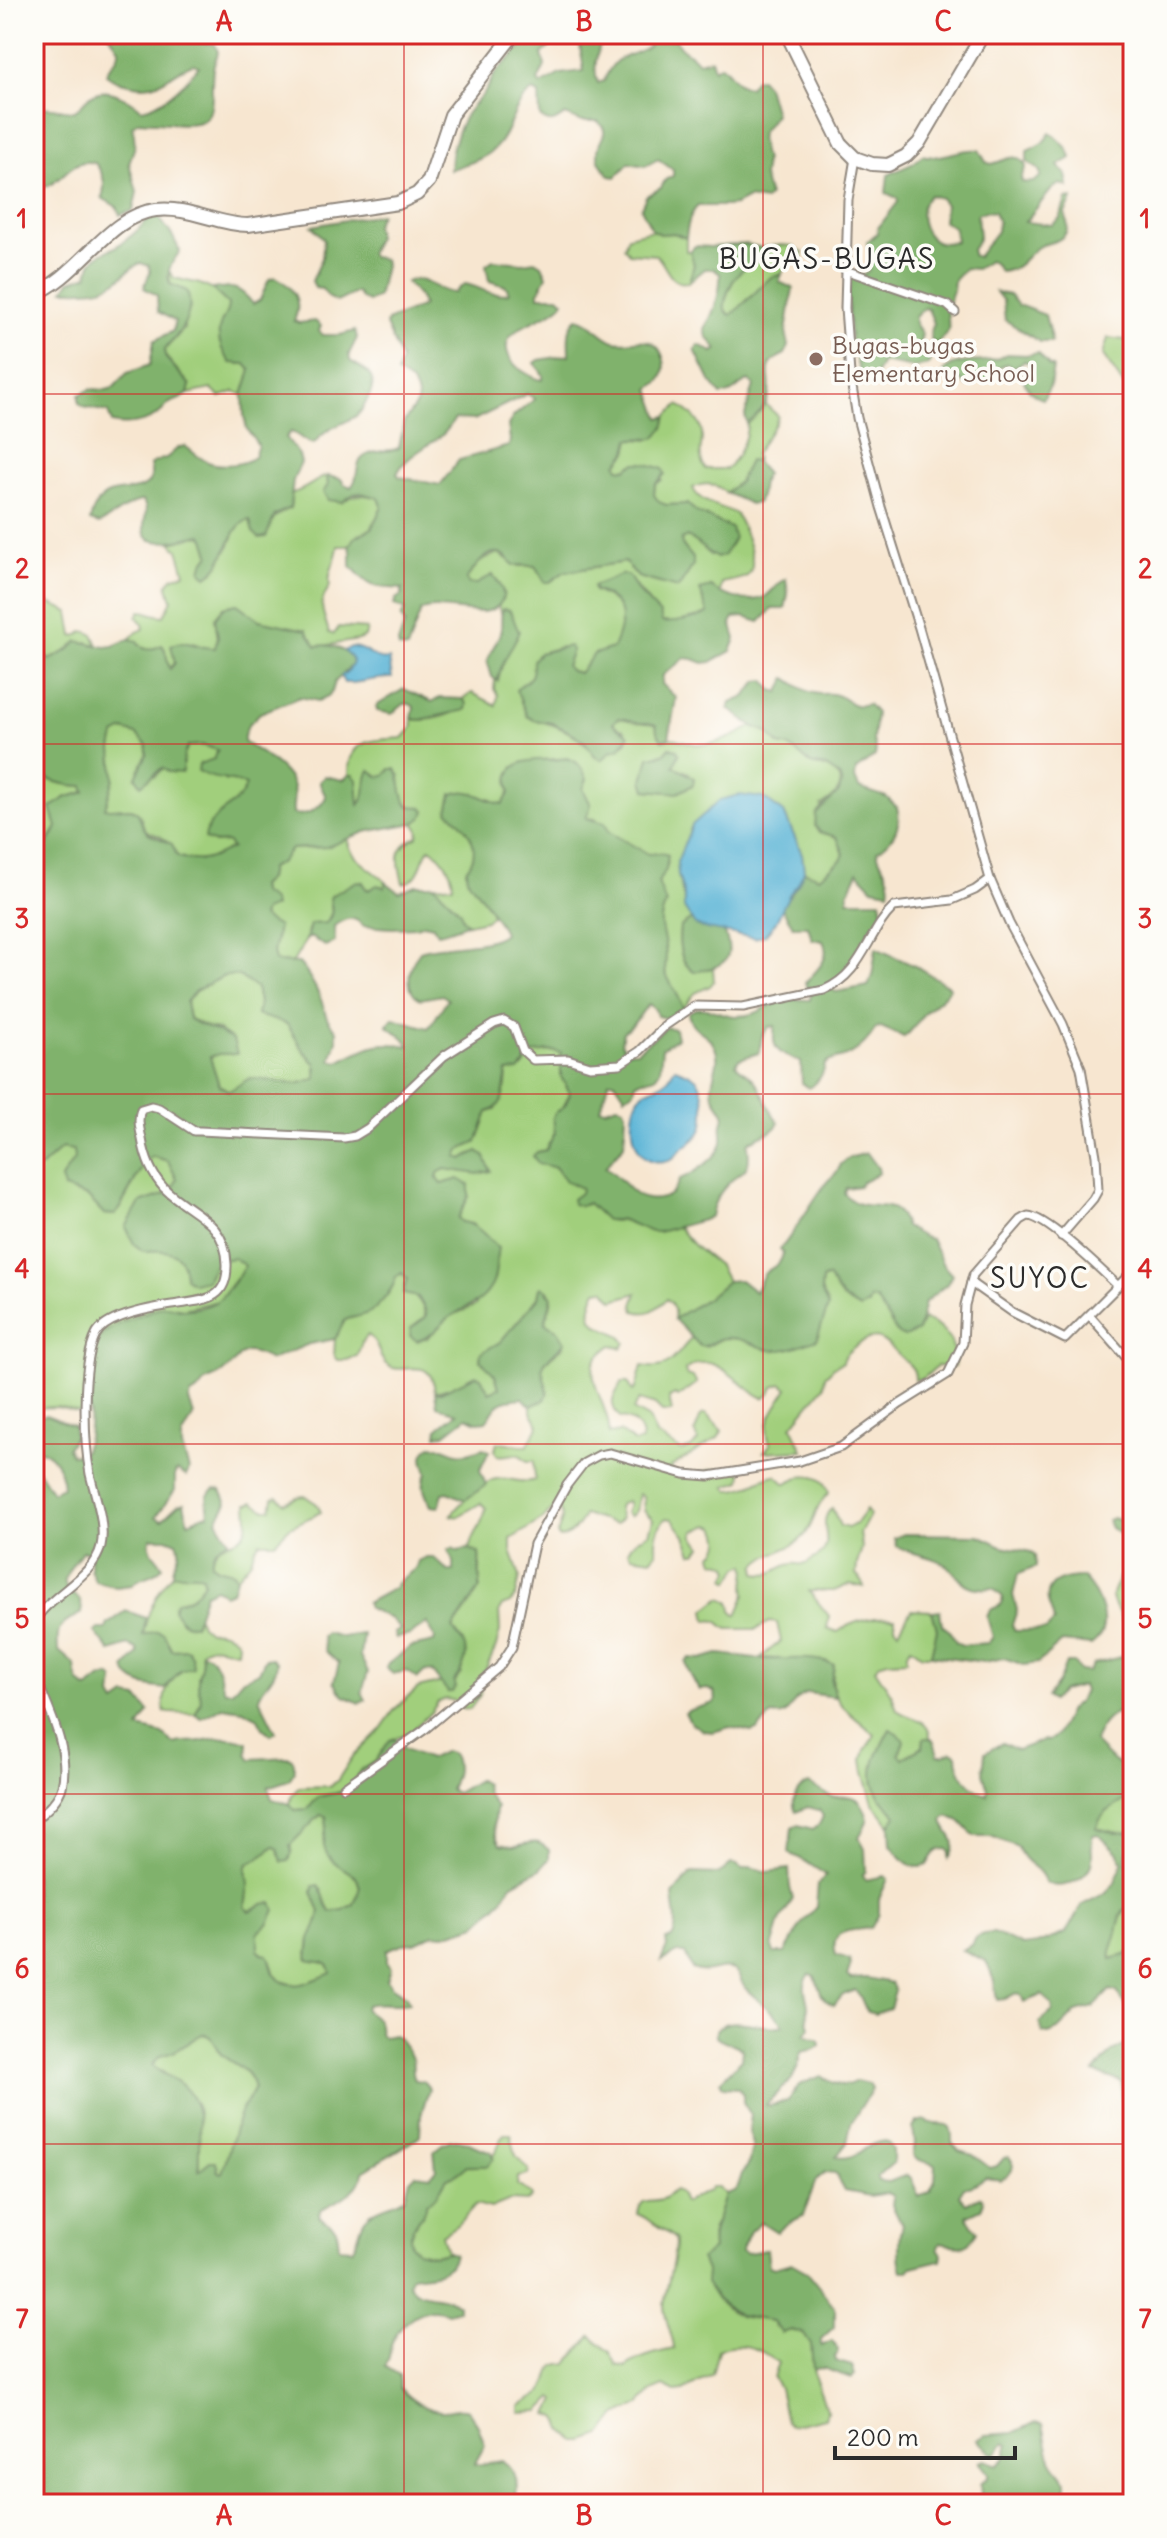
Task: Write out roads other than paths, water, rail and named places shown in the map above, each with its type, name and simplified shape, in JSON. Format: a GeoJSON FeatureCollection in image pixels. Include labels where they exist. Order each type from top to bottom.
{"type":"FeatureCollection","features":[{"type":"Feature","properties":{"kind":"highway"},"geometry":{"type":"LineString","coordinates":[[34,294],[58,281],[128,220],[148,211],[180,210],[248,225],[385,205],[410,198],[424,189],[429,181],[454,109],[514,34]]}},
{"type":"Feature","properties":{"kind":"highway"},"geometry":{"type":"LineString","coordinates":[[787,34],[836,136],[846,150],[855,158],[888,165],[911,152],[983,34]]}},
{"type":"Feature","properties":{"kind":"street"},"geometry":{"type":"LineString","coordinates":[[855,158],[848,200],[845,270],[847,349],[857,418],[990,879],[1009,923],[1063,1024],[1081,1068],[1096,1156],[1098,1190],[1061,1236]]}},
{"type":"Feature","properties":{"kind":"street"},"geometry":{"type":"LineString","coordinates":[[845,270],[947,305],[955,312]]}},
{"type":"Feature","properties":{"kind":"street"},"geometry":{"type":"LineString","coordinates":[[34,1622],[51,1601],[93,1563],[102,1543],[89,1469],[86,1421],[89,1355],[95,1337],[113,1320],[174,1304],[209,1299],[220,1291],[225,1281],[227,1265],[220,1236],[191,1206],[162,1186],[150,1169],[138,1119],[141,1109],[151,1106],[159,1108],[194,1131],[314,1138],[355,1136],[444,1056],[499,1022],[512,1024],[523,1051],[537,1061],[565,1059],[590,1066],[620,1064],[694,1006],[743,1007],[834,986],[861,958],[894,907],[952,900],[990,879]]}},
{"type":"Feature","properties":{"kind":"street"},"geometry":{"type":"LineString","coordinates":[[344,1787],[424,1730],[499,1667],[512,1647],[534,1544],[567,1485],[584,1463],[610,1453],[684,1474],[709,1476],[791,1463],[829,1453],[850,1442],[900,1404],[948,1374],[963,1343],[965,1305],[973,1275],[1025,1217],[1034,1216],[1117,1285]]}},
{"type":"Feature","properties":{"kind":"street"},"geometry":{"type":"LineString","coordinates":[[971,1283],[1012,1312],[1064,1339],[1133,1271]]}},
{"type":"Feature","properties":{"kind":"street"},"geometry":{"type":"LineString","coordinates":[[1090,1316],[1133,1365]]}},
{"type":"Feature","properties":{"kind":"street"},"geometry":{"type":"LineString","coordinates":[[34,1673],[58,1737],[63,1768],[61,1790],[48,1809],[34,1820]]}},
{"type":"Feature","properties":{"kind":"water"},"geometry":{"type":"Polygon","coordinates":[[[351,647],[378,659],[389,659],[392,678],[344,683],[341,676],[353,663],[344,651],[351,647]]]}},
{"type":"Feature","properties":{"kind":"water"},"geometry":{"type":"Polygon","coordinates":[[[739,795],[763,798],[784,813],[802,854],[804,871],[775,923],[765,935],[755,938],[695,925],[684,908],[678,875],[677,862],[692,825],[720,800],[739,795]]]}},
{"type":"Feature","properties":{"kind":"water"},"geometry":{"type":"Polygon","coordinates":[[[675,1068],[699,1083],[704,1102],[703,1124],[695,1139],[674,1158],[657,1161],[640,1152],[633,1131],[634,1109],[640,1095],[665,1082],[675,1068]]]}},
{"type":"Feature","properties":{"kind":"place","name":"Bugas-bugas Elementary School"},"geometry":{"type":"Point","coordinates":[816,359]}},
{"type":"Feature","properties":{"kind":"district","name":"BUGAS-BUGAS"},"geometry":{"type":"Point","coordinates":[827,259]}},
{"type":"Feature","properties":{"kind":"district","name":"SUYOC"},"geometry":{"type":"Point","coordinates":[1040,1278]}}]}
